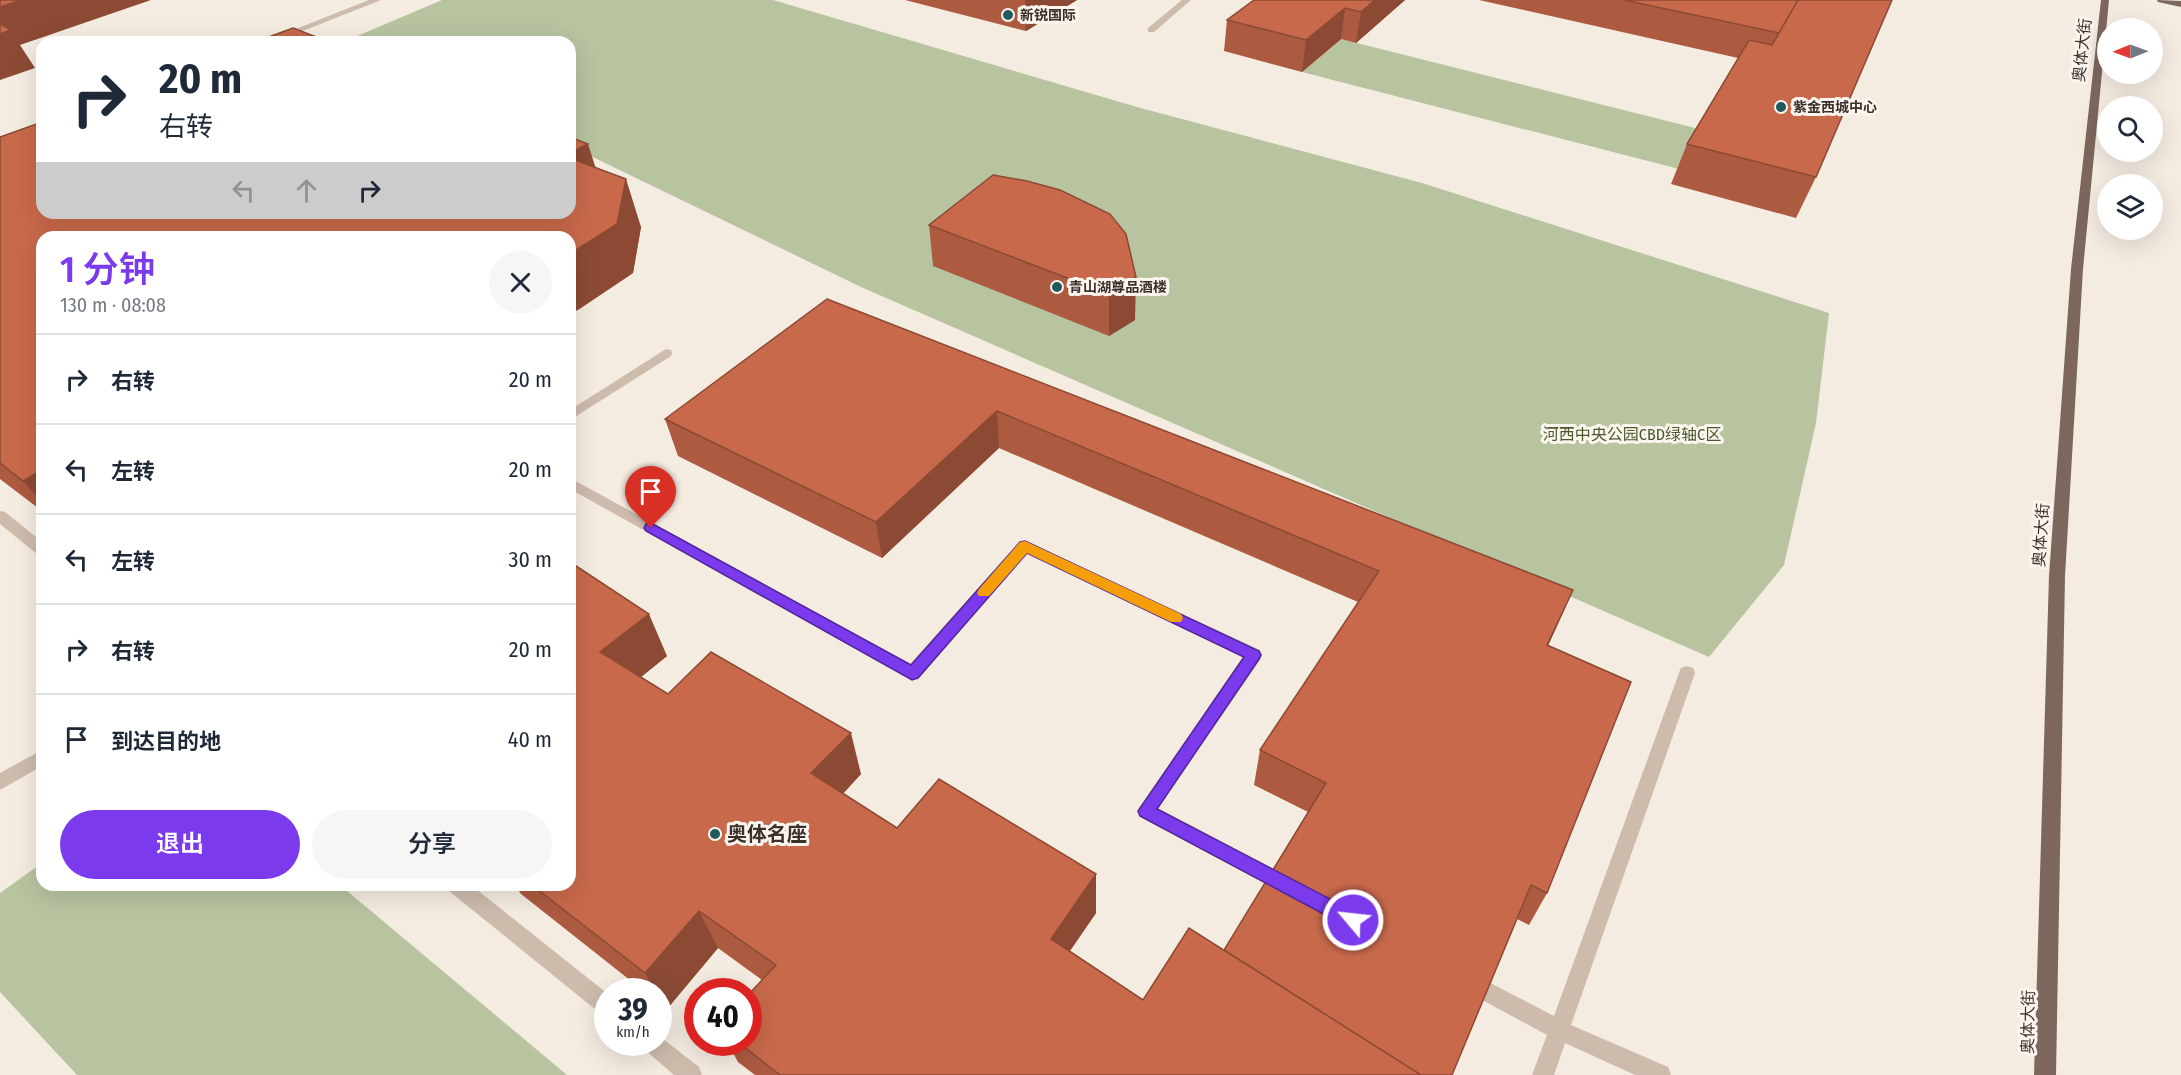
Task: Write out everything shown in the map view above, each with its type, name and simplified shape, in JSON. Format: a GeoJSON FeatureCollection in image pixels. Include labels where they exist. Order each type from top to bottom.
{"type":"FeatureCollection","features":[{"type":"Feature","properties":{"kind":"main road","name":"奥体大街"},"geometry":{"type":"LineString","coordinates":[[2045,1075],[2057,576],[2077,269],[2105,0]]}},
{"type":"Feature","properties":{"kind":"main road"},"geometry":{"type":"LineString","coordinates":[[2161,0],[2181,4]]}},
{"type":"Feature","properties":{"kind":"street"},"geometry":{"type":"LineString","coordinates":[[283,36],[377,0]]}},
{"type":"Feature","properties":{"kind":"street"},"geometry":{"type":"LineString","coordinates":[[1151,30],[1187,0]]}},
{"type":"Feature","properties":{"kind":"street"},"geometry":{"type":"LineString","coordinates":[[576,412],[666,353]]}},
{"type":"Feature","properties":{"kind":"street"},"geometry":{"type":"LineString","coordinates":[[576,486],[912,674],[1025,546],[1254,655],[1146,811],[1305,895]]}},
{"type":"Feature","properties":{"kind":"street"},"geometry":{"type":"LineString","coordinates":[[0,516],[36,545]]}},
{"type":"Feature","properties":{"kind":"street"},"geometry":{"type":"LineString","coordinates":[[1543,1075],[1687,673]]}},
{"type":"Feature","properties":{"kind":"street"},"geometry":{"type":"LineString","coordinates":[[0,782],[36,761]]}},
{"type":"Feature","properties":{"kind":"street"},"geometry":{"type":"LineString","coordinates":[[463,891],[594,996]]}},
{"type":"Feature","properties":{"kind":"street"},"geometry":{"type":"LineString","coordinates":[[1453,974],[1559,1030],[1660,1075]]}},
{"type":"Feature","properties":{"kind":"street"},"geometry":{"type":"LineString","coordinates":[[668,1056],[691,1075]]}},
{"type":"Feature","properties":{"kind":"green space","name":"河西中央公园CBD绿轴C区"},"geometry":{"type":"Polygon","coordinates":[[[442,0],[773,0],[1137,107],[1422,183],[1829,313],[1816,423],[1784,565],[1709,657],[861,287],[576,149],[576,36],[357,36],[442,0]]]}},
{"type":"Feature","properties":{"kind":"green space"},"geometry":{"type":"Polygon","coordinates":[[[1341,39],[1703,130],[1679,169],[1302,72],[1341,39]]]}},
{"type":"Feature","properties":{"kind":"green space"},"geometry":{"type":"Polygon","coordinates":[[[36,867],[36,891],[347,891],[567,1075],[77,1075],[0,992],[0,893],[36,867]]]}},
{"type":"Feature","properties":{"kind":"building"},"geometry":{"type":"Polygon","coordinates":[[[0,0],[21,0],[0,7],[0,0]]]}},
{"type":"Feature","properties":{"kind":"building"},"geometry":{"type":"Polygon","coordinates":[[[1254,0],[1375,0],[1361,12],[1345,8],[1306,40],[1227,20],[1254,0]]]}},
{"type":"Feature","properties":{"kind":"building"},"geometry":{"type":"Polygon","coordinates":[[[1624,0],[1798,0],[1779,33],[1624,0]]]}},
{"type":"Feature","properties":{"kind":"building","name":"紫金西城中心"},"geometry":{"type":"Polygon","coordinates":[[[1798,0],[1892,0],[1816,177],[1687,144],[1749,40],[1772,45],[1798,0]]]}},
{"type":"Feature","properties":{"kind":"building"},"geometry":{"type":"Polygon","coordinates":[[[0,24],[11,30],[0,34],[0,24]]]}},
{"type":"Feature","properties":{"kind":"building"},"geometry":{"type":"Polygon","coordinates":[[[293,28],[314,36],[271,36],[293,28]]]}},
{"type":"Feature","properties":{"kind":"building"},"geometry":{"type":"Polygon","coordinates":[[[36,124],[36,219],[576,219],[576,160],[626,179],[617,224],[576,250],[576,231],[36,231],[36,473],[23,481],[0,463],[0,137],[36,124]]]}},
{"type":"Feature","properties":{"kind":"building"},"geometry":{"type":"Polygon","coordinates":[[[576,139],[588,144],[576,150],[576,139]]]}},
{"type":"Feature","properties":{"kind":"building"},"geometry":{"type":"Polygon","coordinates":[[[993,175],[1060,190],[1110,214],[1126,234],[1136,277],[1109,294],[929,225],[993,175]]]}},
{"type":"Feature","properties":{"kind":"building"},"geometry":{"type":"Polygon","coordinates":[[[827,299],[1573,590],[1547,645],[1631,682],[1547,893],[1531,885],[1452,1075],[1421,1075],[1224,950],[1326,783],[1260,750],[1379,571],[997,411],[876,522],[665,419],[827,299]]]}},
{"type":"Feature","properties":{"kind":"building","name":"奥体名座"},"geometry":{"type":"Polygon","coordinates":[[[576,566],[649,614],[600,652],[668,694],[711,652],[851,733],[811,773],[897,828],[939,779],[1096,874],[1051,939],[1143,1000],[1189,928],[1421,1075],[780,1075],[756,1056],[762,1056],[762,980],[776,965],[699,911],[645,973],[540,891],[576,891],[576,566]]]}},
{"type":"Feature","properties":{"kind":"slow traffic"},"geometry":{"type":"LineString","coordinates":[[984,593],[1025,546],[1176,618]]}},
{"type":"Feature","properties":{"kind":"place","name":"新锐国际"},"geometry":{"type":"Point","coordinates":[1008,15]}},
{"type":"Feature","properties":{"kind":"place","name":"紫金西城中心"},"geometry":{"type":"Point","coordinates":[1781,107]}},
{"type":"Feature","properties":{"kind":"place","name":"青山湖尊品酒楼"},"geometry":{"type":"Point","coordinates":[1057,287]}},
{"type":"Feature","properties":{"kind":"place","name":"奥体名座"},"geometry":{"type":"Point","coordinates":[715,834]}},
{"type":"Feature","properties":{"kind":"route"},"geometry":{"type":"LineString","coordinates":[[651,528],[912,674],[1025,546],[1254,655],[1146,811],[1353,920]]}}]}
